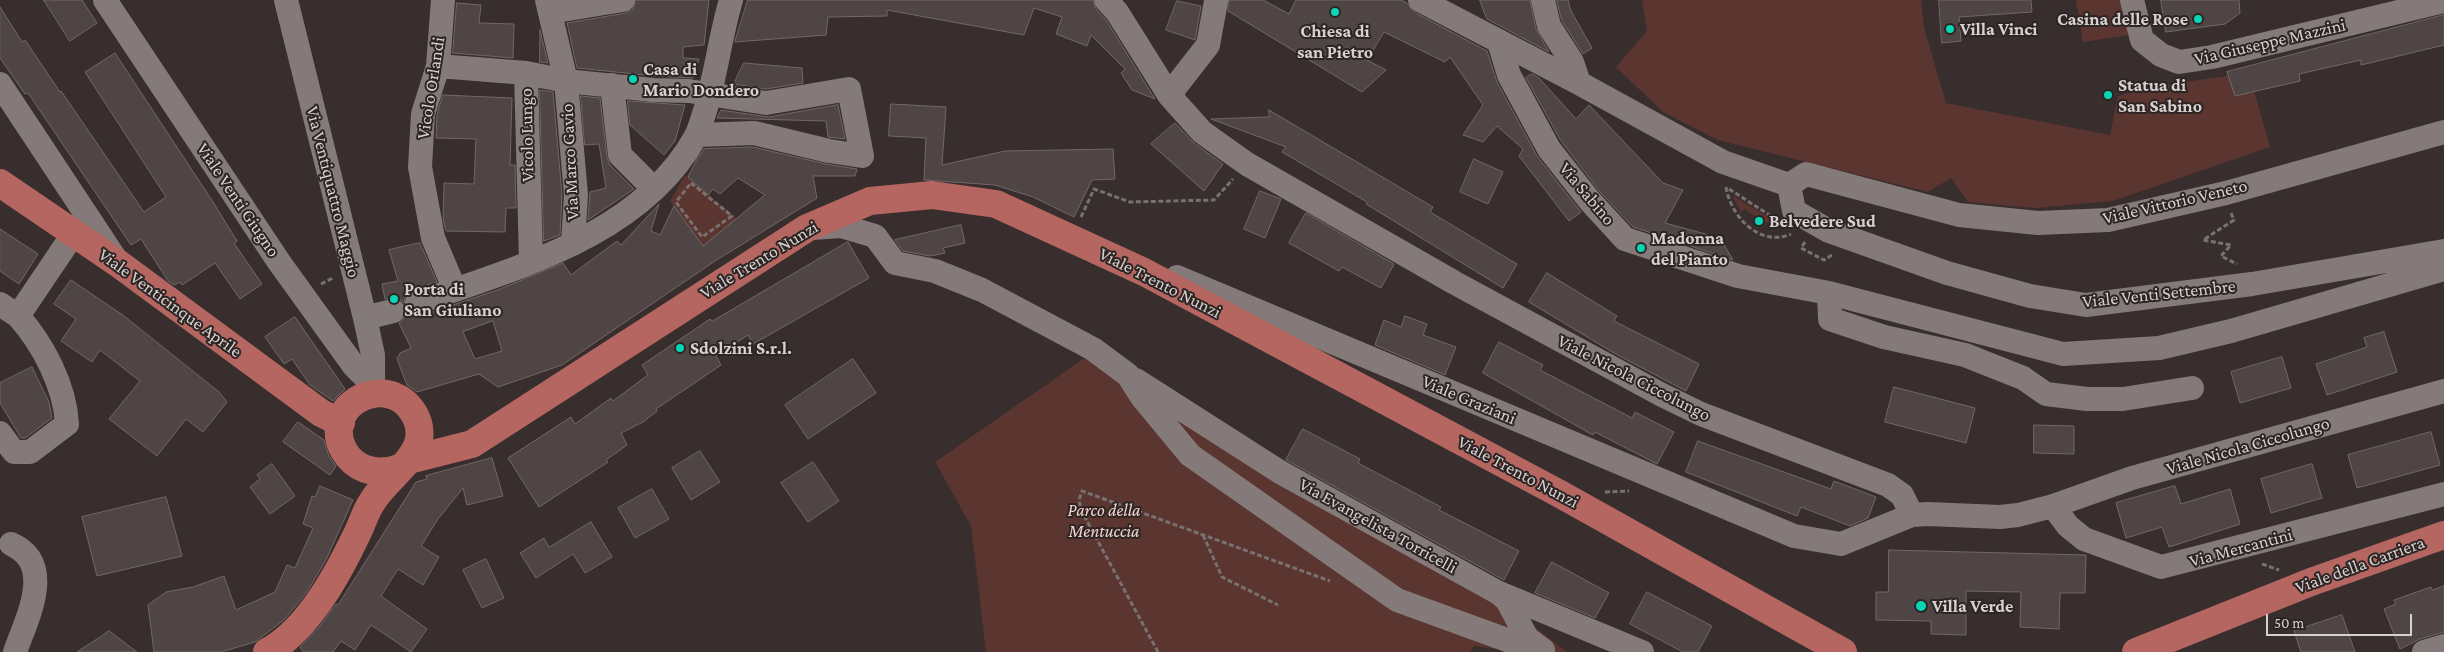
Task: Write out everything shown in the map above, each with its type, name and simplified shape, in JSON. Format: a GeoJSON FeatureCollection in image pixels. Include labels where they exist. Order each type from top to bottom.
{"type":"FeatureCollection","features":[{"type":"Feature","properties":{"kind":"main road","name":"Viale Venticinque Aprile"},"geometry":{"type":"LineString","coordinates":[[0,183],[119,264],[321,413],[341,422]]}},
{"type":"Feature","properties":{"kind":"main road","name":"Viale Trento Nunzi"},"geometry":{"type":"LineString","coordinates":[[409,455],[472,444],[807,228],[870,201],[932,195],[996,204],[1144,272],[1560,494],[1843,652]]}},
{"type":"Feature","properties":{"kind":"main road"},"geometry":{"type":"LineString","coordinates":[[267,652],[282,644],[311,615],[355,538],[372,502],[409,455],[418,424],[413,412],[404,402],[377,389],[356,401],[346,410],[341,422],[339,436],[343,449],[350,460],[374,473],[387,472],[409,455]]}},
{"type":"Feature","properties":{"kind":"main road"},"geometry":{"type":"LineString","coordinates":[[362,468],[372,502]]}},
{"type":"Feature","properties":{"kind":"main road","name":"Viale della Carriera"},"geometry":{"type":"LineString","coordinates":[[2136,652],[2311,582],[2444,535]]}},
{"type":"Feature","properties":{"kind":"street","name":"Viale Venti Giugno"},"geometry":{"type":"LineString","coordinates":[[105,0],[279,262],[354,366],[377,389]]}},
{"type":"Feature","properties":{"kind":"street","name":"Via Ventiquattro Maggio"},"geometry":{"type":"LineString","coordinates":[[286,0],[365,318],[373,355],[377,389]]}},
{"type":"Feature","properties":{"kind":"street","name":"Vicolo Orlandi"},"geometry":{"type":"LineString","coordinates":[[442,0],[438,66],[423,114],[420,167],[433,238],[455,290]]}},
{"type":"Feature","properties":{"kind":"street"},"geometry":{"type":"LineString","coordinates":[[566,81],[548,6],[623,0]]}},
{"type":"Feature","properties":{"kind":"street"},"geometry":{"type":"LineString","coordinates":[[417,303],[573,244],[611,223],[642,202],[670,173],[697,135],[710,94],[731,0]]}},
{"type":"Feature","properties":{"kind":"street","name":"Viale Nicola Ciccolungo"},"geometry":{"type":"LineString","coordinates":[[1106,0],[1117,12],[1169,95],[1202,132],[1247,164],[1455,283],[1662,395],[1701,414],[1888,485],[1902,495],[1912,516],[1928,514],[2000,517],[2053,506],[2132,478],[2444,391]]}},
{"type":"Feature","properties":{"kind":"street"},"geometry":{"type":"LineString","coordinates":[[1169,95],[1208,45],[1211,0]]}},
{"type":"Feature","properties":{"kind":"street"},"geometry":{"type":"LineString","coordinates":[[1420,0],[1579,83],[1722,162],[1789,185]]}},
{"type":"Feature","properties":{"kind":"street"},"geometry":{"type":"LineString","coordinates":[[1543,0],[1549,26],[1572,62],[1579,83]]}},
{"type":"Feature","properties":{"kind":"street","name":"Via Giuseppe Mazzini"},"geometry":{"type":"LineString","coordinates":[[2132,0],[2142,40],[2161,55],[2179,62],[2212,57],[2444,1]]}},
{"type":"Feature","properties":{"kind":"street","name":"Via Sabino"},"geometry":{"type":"LineString","coordinates":[[1499,42],[1509,75],[1549,149],[1590,201],[1624,239],[1738,276],[1829,293],[2063,354],[2159,348],[2240,328],[2444,269]]}},
{"type":"Feature","properties":{"kind":"street"},"geometry":{"type":"LineString","coordinates":[[438,66],[526,73]]}},
{"type":"Feature","properties":{"kind":"street","name":"Vicolo Lungo"},"geometry":{"type":"LineString","coordinates":[[531,261],[526,73],[566,81],[710,94],[766,103],[850,89],[862,156],[828,151],[754,133],[697,135]]}},
{"type":"Feature","properties":{"kind":"street","name":"Via Marco Gavio"},"geometry":{"type":"LineString","coordinates":[[566,81],[576,195],[573,244]]}},
{"type":"Feature","properties":{"kind":"street"},"geometry":{"type":"LineString","coordinates":[[0,84],[119,264]]}},
{"type":"Feature","properties":{"kind":"street"},"geometry":{"type":"LineString","coordinates":[[612,85],[620,155],[654,189]]}},
{"type":"Feature","properties":{"kind":"street","name":"Viale Vittorio Veneto"},"geometry":{"type":"LineString","coordinates":[[1789,185],[1806,174],[1959,215],[2038,223],[2108,220],[2226,193],[2444,132]]}},
{"type":"Feature","properties":{"kind":"street","name":"Viale Venti Settembre"},"geometry":{"type":"LineString","coordinates":[[1789,185],[1794,211],[1829,230],[1947,273],[2030,296],[2086,305],[2252,284],[2444,251]]}},
{"type":"Feature","properties":{"kind":"street","name":"Via Evangelista Torricelli"},"geometry":{"type":"LineString","coordinates":[[807,228],[841,226],[875,236],[895,263],[935,272],[982,290],[1093,349],[1128,375],[1280,472],[1497,592],[1642,652]]}},
{"type":"Feature","properties":{"kind":"street"},"geometry":{"type":"LineString","coordinates":[[0,433],[14,452],[30,452],[67,424],[67,414],[58,385],[34,334],[9,310],[74,234]]}},
{"type":"Feature","properties":{"kind":"street","name":"Viale Graziani"},"geometry":{"type":"LineString","coordinates":[[1144,272],[1165,272],[1794,536],[1841,544],[1912,516]]}},
{"type":"Feature","properties":{"kind":"street"},"geometry":{"type":"LineString","coordinates":[[1829,293],[1830,319],[1884,337],[1965,355],[2023,378],[2046,394],[2087,400],[2123,399],[2192,388]]}},
{"type":"Feature","properties":{"kind":"street"},"geometry":{"type":"LineString","coordinates":[[365,318],[393,312]]}},
{"type":"Feature","properties":{"kind":"street","name":"Via Evangelista Torricelli"},"geometry":{"type":"LineString","coordinates":[[1128,375],[1142,397],[1190,455],[1397,600],[1540,652]]}},
{"type":"Feature","properties":{"kind":"street","name":"Via Mercantini"},"geometry":{"type":"LineString","coordinates":[[2053,506],[2068,526],[2084,538],[2153,566],[2171,566],[2444,494]]}},
{"type":"Feature","properties":{"kind":"street"},"geometry":{"type":"LineString","coordinates":[[11,544],[22,549],[31,560],[35,574],[34,594],[15,652]]}},
{"type":"Feature","properties":{"kind":"street"},"geometry":{"type":"LineString","coordinates":[[1497,592],[1507,600],[1527,638],[1546,652]]}},
{"type":"Feature","properties":{"kind":"street"},"geometry":{"type":"LineString","coordinates":[[2424,652],[2444,646]]}},
{"type":"Feature","properties":{"kind":"path"},"geometry":{"type":"LineString","coordinates":[[1070,238],[1094,189],[1130,202],[1214,200],[1247,164]]}},
{"type":"Feature","properties":{"kind":"path"},"geometry":{"type":"LineString","coordinates":[[691,184],[732,216],[702,237],[676,202],[691,184]]}},
{"type":"Feature","properties":{"kind":"path"},"geometry":{"type":"LineString","coordinates":[[1726,187],[1728,200],[1733,210],[1746,225],[1769,236],[1784,237],[1796,232]]}},
{"type":"Feature","properties":{"kind":"path"},"geometry":{"type":"LineString","coordinates":[[2226,193],[2234,220],[2203,240],[2230,245],[2222,256],[2248,269],[2252,284]]}},
{"type":"Feature","properties":{"kind":"path"},"geometry":{"type":"LineString","coordinates":[[1806,239],[1801,248],[1824,260],[1831,258],[1834,251]]}},
{"type":"Feature","properties":{"kind":"path"},"geometry":{"type":"LineString","coordinates":[[1158,652],[1081,510],[1079,500],[1082,491],[1334,582]]}},
{"type":"Feature","properties":{"kind":"path"},"geometry":{"type":"LineString","coordinates":[[1597,493],[1635,491]]}},
{"type":"Feature","properties":{"kind":"path"},"geometry":{"type":"LineString","coordinates":[[1203,535],[1222,577],[1278,606]]}},
{"type":"Feature","properties":{"kind":"path"},"geometry":{"type":"LineString","coordinates":[[2228,551],[2311,582]]}},
{"type":"Feature","properties":{"kind":"green space"},"geometry":{"type":"Polygon","coordinates":[[[1642,0],[1921,0],[1924,27],[1946,103],[2110,135],[2118,96],[2156,86],[2249,73],[2270,147],[2113,201],[2036,208],[1968,202],[1951,178],[1928,192],[1718,140],[1663,112],[1616,67],[1647,31],[1642,0]]]}},
{"type":"Feature","properties":{"kind":"green space"},"geometry":{"type":"Polygon","coordinates":[[[2076,0],[2121,0],[2130,35],[2083,42],[2076,0]]]}},
{"type":"Feature","properties":{"kind":"green space"},"geometry":{"type":"Polygon","coordinates":[[[685,175],[737,219],[703,246],[670,201],[685,175]]]}},
{"type":"Feature","properties":{"kind":"green space"},"geometry":{"type":"Polygon","coordinates":[[[1732,195],[1781,225],[1762,222],[1745,209],[1741,212],[1732,195]]]}},
{"type":"Feature","properties":{"kind":"green space","name":"Parco della Mentuccia"},"geometry":{"type":"Polygon","coordinates":[[[1089,355],[1504,603],[1567,652],[1515,652],[1474,646],[1470,652],[986,652],[971,526],[935,462],[1089,355]]]}},
{"type":"Feature","properties":{"kind":"building"},"geometry":{"type":"Polygon","coordinates":[[[44,0],[82,0],[97,23],[70,41],[44,0]]]}},
{"type":"Feature","properties":{"kind":"building"},"geometry":{"type":"Polygon","coordinates":[[[636,0],[709,0],[704,45],[683,47],[683,58],[699,59],[693,78],[577,68],[567,23],[626,13],[632,10],[636,0]]]}},
{"type":"Feature","properties":{"kind":"building"},"geometry":{"type":"Polygon","coordinates":[[[748,0],[1093,0],[1096,9],[1106,20],[1155,99],[1132,90],[1121,73],[1125,69],[1091,35],[1087,46],[1056,34],[1062,17],[1034,8],[1024,35],[887,10],[887,16],[828,17],[826,35],[735,42],[748,0]]]}},
{"type":"Feature","properties":{"kind":"building"},"geometry":{"type":"Polygon","coordinates":[[[1229,0],[1263,0],[1289,14],[1296,0],[1401,0],[1407,3],[1414,12],[1487,51],[1497,82],[1537,156],[1581,212],[1569,221],[1519,156],[1523,149],[1497,126],[1483,142],[1463,135],[1483,105],[1450,57],[1445,62],[1384,32],[1367,60],[1386,70],[1362,92],[1228,11],[1229,0]]]}},
{"type":"Feature","properties":{"kind":"building"},"geometry":{"type":"Polygon","coordinates":[[[1480,0],[1530,0],[1536,29],[1549,52],[1487,19],[1480,0]]]}},
{"type":"Feature","properties":{"kind":"building"},"geometry":{"type":"Polygon","coordinates":[[[1557,0],[1568,0],[1571,11],[1592,48],[1583,54],[1562,21],[1557,0]]]}},
{"type":"Feature","properties":{"kind":"building","name":"Villa Vinci"},"geometry":{"type":"Polygon","coordinates":[[[1939,0],[2031,0],[2032,12],[1959,17],[1961,41],[1942,43],[1939,0]]]}},
{"type":"Feature","properties":{"kind":"building","name":"Casina delle Rose"},"geometry":{"type":"Polygon","coordinates":[[[2161,0],[2239,0],[2240,13],[2225,24],[2166,32],[2161,0]]]}},
{"type":"Feature","properties":{"kind":"building"},"geometry":{"type":"Polygon","coordinates":[[[1177,1],[1201,6],[1195,40],[1166,30],[1177,1]]]}},
{"type":"Feature","properties":{"kind":"building"},"geometry":{"type":"Polygon","coordinates":[[[457,3],[481,5],[479,23],[514,24],[513,58],[453,53],[457,3]]]}},
{"type":"Feature","properties":{"kind":"building"},"geometry":{"type":"Polygon","coordinates":[[[0,7],[22,42],[25,40],[144,212],[166,197],[85,72],[115,53],[213,202],[237,241],[234,243],[262,284],[240,299],[215,263],[182,285],[180,282],[174,285],[168,281],[141,239],[131,245],[28,93],[25,94],[0,58],[0,7]]]}},
{"type":"Feature","properties":{"kind":"building"},"geometry":{"type":"Polygon","coordinates":[[[2444,15],[2444,45],[2361,65],[2361,60],[2299,74],[2300,81],[2235,96],[2227,72],[2444,15]]]}},
{"type":"Feature","properties":{"kind":"building"},"geometry":{"type":"Polygon","coordinates":[[[540,30],[548,63],[540,62],[540,30]]]}},
{"type":"Feature","properties":{"kind":"building"},"geometry":{"type":"Polygon","coordinates":[[[744,63],[802,68],[803,83],[766,89],[734,84],[744,63]]]}},
{"type":"Feature","properties":{"kind":"building"},"geometry":{"type":"Polygon","coordinates":[[[1532,74],[1539,78],[1576,119],[1589,105],[1663,183],[1683,190],[1665,223],[1720,238],[1733,260],[1633,227],[1600,192],[1561,141],[1526,78],[1532,74]]]}},
{"type":"Feature","properties":{"kind":"building"},"geometry":{"type":"Polygon","coordinates":[[[540,90],[553,92],[562,195],[560,235],[544,241],[540,90]]]}},
{"type":"Feature","properties":{"kind":"building"},"geometry":{"type":"Polygon","coordinates":[[[443,95],[512,98],[510,165],[515,165],[516,208],[506,208],[505,232],[446,231],[443,219],[444,183],[474,184],[476,139],[436,138],[437,115],[443,95]]]}},
{"type":"Feature","properties":{"kind":"building"},"geometry":{"type":"Polygon","coordinates":[[[581,96],[600,98],[607,157],[610,165],[634,189],[588,220],[590,192],[606,188],[599,144],[585,145],[581,96]]]}},
{"type":"Feature","properties":{"kind":"building"},"geometry":{"type":"Polygon","coordinates":[[[628,101],[685,105],[675,141],[664,155],[630,125],[628,101]]]}},
{"type":"Feature","properties":{"kind":"building"},"geometry":{"type":"Polygon","coordinates":[[[891,104],[946,107],[942,165],[1005,151],[1113,149],[1115,179],[1092,180],[1074,217],[1033,197],[995,185],[924,180],[926,138],[889,136],[891,104]]]}},
{"type":"Feature","properties":{"kind":"building"},"geometry":{"type":"Polygon","coordinates":[[[838,105],[845,139],[828,137],[826,121],[717,118],[721,110],[768,117],[838,105]]]}},
{"type":"Feature","properties":{"kind":"building"},"geometry":{"type":"Polygon","coordinates":[[[1269,110],[1433,207],[1430,212],[1517,264],[1503,288],[1366,204],[1367,202],[1282,152],[1286,147],[1211,119],[1269,117],[1269,110]]]}},
{"type":"Feature","properties":{"kind":"building"},"geometry":{"type":"Polygon","coordinates":[[[1175,123],[1194,143],[1223,164],[1204,191],[1151,144],[1175,123]]]}},
{"type":"Feature","properties":{"kind":"building"},"geometry":{"type":"Polygon","coordinates":[[[753,147],[826,164],[857,169],[855,176],[813,176],[817,198],[715,261],[562,365],[498,387],[479,374],[417,392],[407,385],[397,359],[400,353],[411,348],[399,323],[403,320],[406,311],[414,316],[421,316],[500,289],[563,263],[571,275],[617,241],[621,245],[659,204],[651,231],[660,235],[674,206],[703,246],[765,195],[738,178],[720,194],[713,189],[708,195],[688,177],[704,149],[753,147]],[[493,321],[463,332],[475,359],[502,351],[493,321]]]}},
{"type":"Feature","properties":{"kind":"building"},"geometry":{"type":"Polygon","coordinates":[[[1474,159],[1503,172],[1488,204],[1460,192],[1474,159]]]}},
{"type":"Feature","properties":{"kind":"building"},"geometry":{"type":"Polygon","coordinates":[[[1260,191],[1281,199],[1265,238],[1244,229],[1260,191]]]}},
{"type":"Feature","properties":{"kind":"building"},"geometry":{"type":"Polygon","coordinates":[[[1306,213],[1394,264],[1381,288],[1342,267],[1339,271],[1289,243],[1306,213]]]}},
{"type":"Feature","properties":{"kind":"building"},"geometry":{"type":"Polygon","coordinates":[[[961,225],[965,243],[943,248],[945,253],[930,256],[903,251],[895,240],[961,225]]]}},
{"type":"Feature","properties":{"kind":"building"},"geometry":{"type":"Polygon","coordinates":[[[0,229],[38,254],[19,284],[0,271],[0,229]]]}},
{"type":"Feature","properties":{"kind":"building"},"geometry":{"type":"Polygon","coordinates":[[[848,242],[869,278],[753,344],[748,335],[716,356],[721,365],[656,409],[657,411],[643,422],[621,433],[627,445],[606,460],[608,462],[539,507],[508,458],[571,417],[575,424],[611,398],[613,401],[648,375],[642,365],[710,319],[712,321],[848,242]]]}},
{"type":"Feature","properties":{"kind":"building"},"geometry":{"type":"Polygon","coordinates":[[[420,243],[437,282],[412,290],[406,294],[404,303],[396,298],[385,299],[382,284],[398,281],[389,250],[420,243]]]}},
{"type":"Feature","properties":{"kind":"building"},"geometry":{"type":"Polygon","coordinates":[[[1547,273],[1617,316],[1614,321],[1699,364],[1686,391],[1614,353],[1529,302],[1547,273]]]}},
{"type":"Feature","properties":{"kind":"building"},"geometry":{"type":"Polygon","coordinates":[[[71,280],[124,316],[219,392],[227,402],[203,432],[186,419],[157,456],[109,419],[140,381],[100,350],[92,362],[61,341],[76,319],[54,304],[71,280]]]}},
{"type":"Feature","properties":{"kind":"building"},"geometry":{"type":"Polygon","coordinates":[[[1405,316],[1427,324],[1423,335],[1456,347],[1445,375],[1375,345],[1384,320],[1401,327],[1405,316]]]}},
{"type":"Feature","properties":{"kind":"building"},"geometry":{"type":"Polygon","coordinates":[[[295,317],[345,389],[333,401],[310,385],[292,359],[284,364],[265,337],[295,317]]]}},
{"type":"Feature","properties":{"kind":"building"},"geometry":{"type":"Polygon","coordinates":[[[2384,332],[2397,372],[2327,395],[2316,364],[2367,347],[2364,338],[2384,332]]]}},
{"type":"Feature","properties":{"kind":"building"},"geometry":{"type":"Polygon","coordinates":[[[1499,342],[1543,365],[1540,370],[1632,418],[1635,412],[1674,432],[1657,464],[1595,432],[1593,435],[1483,373],[1499,342]]]}},
{"type":"Feature","properties":{"kind":"building"},"geometry":{"type":"Polygon","coordinates":[[[2282,357],[2291,388],[2240,403],[2231,372],[2282,357]]]}},
{"type":"Feature","properties":{"kind":"building"},"geometry":{"type":"Polygon","coordinates":[[[853,359],[876,393],[808,439],[785,405],[853,359]]]}},
{"type":"Feature","properties":{"kind":"building"},"geometry":{"type":"Polygon","coordinates":[[[32,367],[49,402],[52,418],[25,438],[21,438],[0,403],[0,383],[32,367]]]}},
{"type":"Feature","properties":{"kind":"building"},"geometry":{"type":"Polygon","coordinates":[[[1894,387],[1975,408],[1966,443],[1885,422],[1894,387]]]}},
{"type":"Feature","properties":{"kind":"building"},"geometry":{"type":"Polygon","coordinates":[[[298,422],[324,440],[329,456],[336,466],[330,475],[283,442],[298,422]]]}},
{"type":"Feature","properties":{"kind":"building"},"geometry":{"type":"Polygon","coordinates":[[[2034,425],[2074,426],[2074,454],[2034,453],[2034,425]]]}},
{"type":"Feature","properties":{"kind":"building"},"geometry":{"type":"Polygon","coordinates":[[[1303,429],[1360,459],[1358,463],[1441,507],[1439,510],[1519,551],[1504,580],[1286,460],[1303,429]]]}},
{"type":"Feature","properties":{"kind":"building"},"geometry":{"type":"Polygon","coordinates":[[[2431,432],[2440,465],[2357,488],[2348,455],[2431,432]]]}},
{"type":"Feature","properties":{"kind":"building"},"geometry":{"type":"Polygon","coordinates":[[[1698,441],[1831,489],[1834,481],[1876,497],[1868,518],[1850,526],[1801,507],[1797,516],[1686,472],[1698,441]]]}},
{"type":"Feature","properties":{"kind":"building"},"geometry":{"type":"Polygon","coordinates":[[[700,451],[720,482],[691,500],[672,468],[700,451]]]}},
{"type":"Feature","properties":{"kind":"building"},"geometry":{"type":"Polygon","coordinates":[[[492,458],[503,496],[467,505],[463,488],[438,519],[421,546],[439,557],[423,585],[398,569],[381,596],[427,629],[411,652],[371,625],[355,650],[341,641],[333,652],[303,652],[300,647],[319,627],[336,604],[338,605],[416,482],[427,479],[426,476],[492,458]]]}},
{"type":"Feature","properties":{"kind":"building"},"geometry":{"type":"Polygon","coordinates":[[[813,462],[839,501],[808,522],[781,483],[813,462]]]}},
{"type":"Feature","properties":{"kind":"building"},"geometry":{"type":"Polygon","coordinates":[[[272,464],[295,496],[270,514],[250,487],[260,479],[257,475],[272,464]]]}},
{"type":"Feature","properties":{"kind":"building"},"geometry":{"type":"Polygon","coordinates":[[[2312,464],[2322,498],[2271,513],[2261,479],[2312,464]]]}},
{"type":"Feature","properties":{"kind":"building"},"geometry":{"type":"Polygon","coordinates":[[[320,486],[353,500],[326,560],[307,592],[284,620],[255,642],[221,652],[154,652],[148,605],[166,592],[193,587],[224,576],[236,610],[275,592],[287,565],[295,568],[313,528],[303,524],[312,496],[315,497],[320,486]]]}},
{"type":"Feature","properties":{"kind":"building"},"geometry":{"type":"Polygon","coordinates":[[[2175,486],[2181,504],[2230,489],[2240,524],[2169,547],[2162,527],[2126,538],[2116,503],[2175,486]]]}},
{"type":"Feature","properties":{"kind":"building"},"geometry":{"type":"Polygon","coordinates":[[[652,489],[669,519],[635,538],[618,508],[652,489]]]}},
{"type":"Feature","properties":{"kind":"building"},"geometry":{"type":"Polygon","coordinates":[[[166,497],[182,556],[97,576],[82,517],[166,497]]]}},
{"type":"Feature","properties":{"kind":"building"},"geometry":{"type":"Polygon","coordinates":[[[591,522],[612,557],[585,573],[573,554],[536,578],[520,553],[544,538],[549,547],[591,522]]]}},
{"type":"Feature","properties":{"kind":"building"},"geometry":{"type":"Polygon","coordinates":[[[1889,550],[2086,555],[2085,593],[2060,593],[2059,629],[2020,627],[2021,592],[1966,591],[1966,635],[1931,634],[1931,621],[1876,620],[1876,592],[1888,592],[1889,550]]]}},
{"type":"Feature","properties":{"kind":"building"},"geometry":{"type":"Polygon","coordinates":[[[486,559],[504,598],[482,608],[463,570],[486,559]]]}},
{"type":"Feature","properties":{"kind":"building"},"geometry":{"type":"Polygon","coordinates":[[[1552,562],[1609,593],[1595,618],[1535,593],[1552,562]]]}},
{"type":"Feature","properties":{"kind":"building"},"geometry":{"type":"Polygon","coordinates":[[[2444,586],[2444,632],[2420,639],[2400,649],[2384,609],[2396,604],[2394,600],[2431,587],[2432,590],[2444,586]]]}},
{"type":"Feature","properties":{"kind":"building"},"geometry":{"type":"Polygon","coordinates":[[[1647,592],[1712,626],[1698,652],[1683,652],[1630,624],[1647,592]]]}},
{"type":"Feature","properties":{"kind":"building"},"geometry":{"type":"Polygon","coordinates":[[[2342,615],[2355,652],[2301,652],[2294,631],[2342,615]]]}},
{"type":"Feature","properties":{"kind":"building"},"geometry":{"type":"Polygon","coordinates":[[[109,631],[137,652],[77,652],[100,637],[109,631]]]}},
{"type":"Feature","properties":{"kind":"place","name":"Chiesa di san Pietro"},"geometry":{"type":"Point","coordinates":[1335,12]}},
{"type":"Feature","properties":{"kind":"place","name":"Casina delle Rose"},"geometry":{"type":"Point","coordinates":[2198,19]}},
{"type":"Feature","properties":{"kind":"place","name":"Villa Vinci"},"geometry":{"type":"Point","coordinates":[1950,29]}},
{"type":"Feature","properties":{"kind":"place","name":"Casa di Mario Dondero"},"geometry":{"type":"Point","coordinates":[633,79]}},
{"type":"Feature","properties":{"kind":"place","name":"Statua di San Sabino"},"geometry":{"type":"Point","coordinates":[2108,95]}},
{"type":"Feature","properties":{"kind":"place","name":"Belvedere Sud"},"geometry":{"type":"Point","coordinates":[1759,221]}},
{"type":"Feature","properties":{"kind":"place","name":"Madonna del Pianto"},"geometry":{"type":"Point","coordinates":[1641,248]}},
{"type":"Feature","properties":{"kind":"place","name":"Porta di San Giuliano"},"geometry":{"type":"Point","coordinates":[394,299]}},
{"type":"Feature","properties":{"kind":"place","name":"Sdolzini S.r.l."},"geometry":{"type":"Point","coordinates":[680,348]}},
{"type":"Feature","properties":{"kind":"place","name":"Villa Verde"},"geometry":{"type":"Point","coordinates":[1921,606]}}]}
